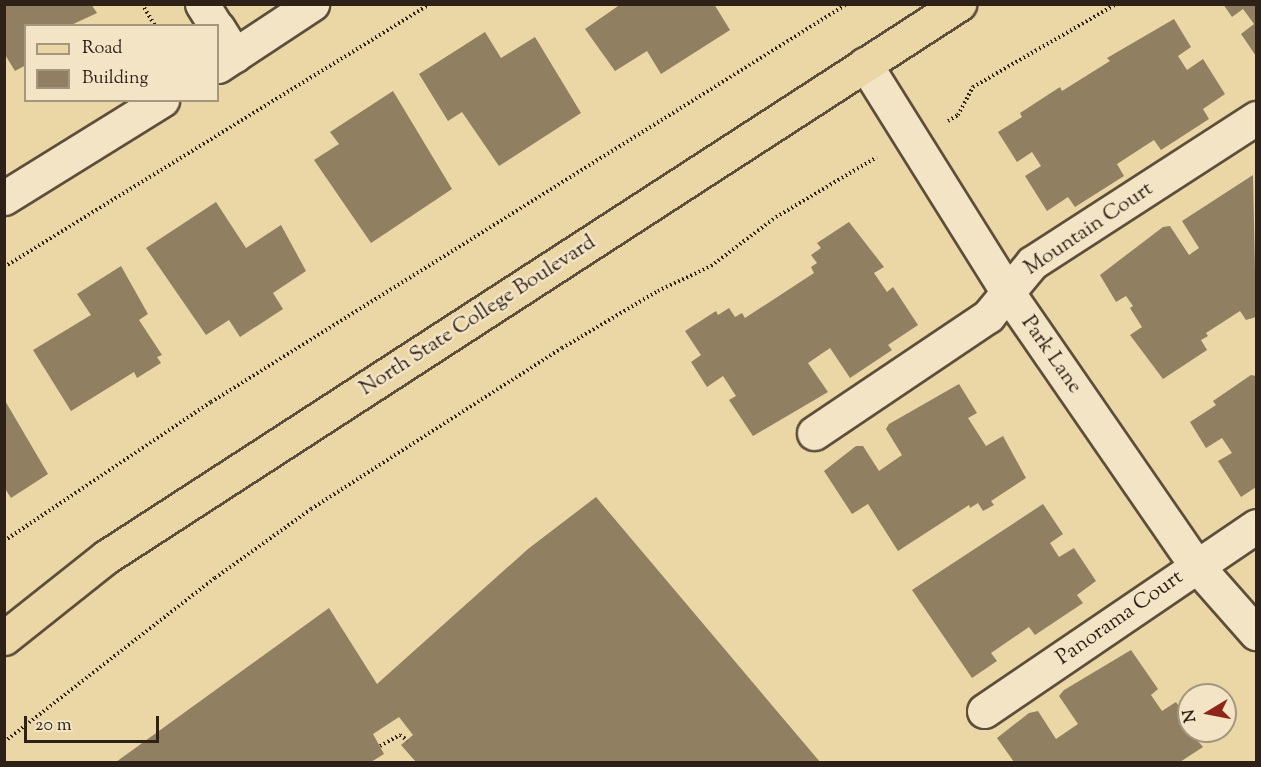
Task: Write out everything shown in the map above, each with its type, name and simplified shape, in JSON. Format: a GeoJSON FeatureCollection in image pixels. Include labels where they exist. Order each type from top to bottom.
{"type":"FeatureCollection","features":[{"type":"Feature","properties":{"kind":"main road","name":"North State College Boulevard"},"geometry":{"type":"LineString","coordinates":[[4,638],[106,558],[959,4]]}},
{"type":"Feature","properties":{"kind":"street"},"geometry":{"type":"LineString","coordinates":[[202,4],[215,24]]}},
{"type":"Feature","properties":{"kind":"street"},"geometry":{"type":"LineString","coordinates":[[219,34],[226,60],[312,4]]}},
{"type":"Feature","properties":{"kind":"street","name":"Park Lane"},"geometry":{"type":"LineString","coordinates":[[866,64],[1006,290],[1196,565],[1257,633]]}},
{"type":"Feature","properties":{"kind":"street"},"geometry":{"type":"LineString","coordinates":[[4,198],[159,102]]}},
{"type":"Feature","properties":{"kind":"street","name":"Mountain Court"},"geometry":{"type":"LineString","coordinates":[[814,433],[988,316],[1006,290],[1032,263],[1257,118]]}},
{"type":"Feature","properties":{"kind":"street","name":"Panorama Court"},"geometry":{"type":"LineString","coordinates":[[984,711],[1196,565],[1257,526]]}},
{"type":"Feature","properties":{"kind":"path"},"geometry":{"type":"LineString","coordinates":[[142,4],[153,24]]}},
{"type":"Feature","properties":{"kind":"path"},"geometry":{"type":"LineString","coordinates":[[4,267],[430,4]]}},
{"type":"Feature","properties":{"kind":"path"},"geometry":{"type":"LineString","coordinates":[[4,541],[211,402],[847,4]]}},
{"type":"Feature","properties":{"kind":"path"},"geometry":{"type":"LineString","coordinates":[[4,742],[215,579],[311,509],[562,348],[658,291],[711,266],[796,205],[958,115],[972,87],[1116,4]]}},
{"type":"Feature","properties":{"kind":"path"},"geometry":{"type":"LineString","coordinates":[[380,746],[400,735],[407,740]]}},
{"type":"Feature","properties":{"kind":"building"},"geometry":{"type":"Polygon","coordinates":[[[4,4],[91,4],[97,13],[73,24],[24,24],[24,66],[15,71],[4,53],[4,4]]]}},
{"type":"Feature","properties":{"kind":"building"},"geometry":{"type":"Polygon","coordinates":[[[621,4],[714,4],[730,30],[661,74],[647,51],[615,71],[585,29],[621,4]]]}},
{"type":"Feature","properties":{"kind":"building"},"geometry":{"type":"Polygon","coordinates":[[[1223,4],[1256,4],[1256,56],[1241,34],[1254,24],[1243,9],[1232,17],[1223,4]]]}},
{"type":"Feature","properties":{"kind":"building"},"geometry":{"type":"Polygon","coordinates":[[[1174,19],[1191,47],[1178,56],[1187,70],[1203,59],[1225,94],[1203,109],[1209,119],[1161,150],[1154,140],[1117,164],[1124,176],[1075,207],[1068,197],[1047,211],[1025,176],[1041,166],[1032,152],[1017,162],[998,132],[1022,117],[1020,113],[1060,87],[1062,91],[1110,61],[1107,58],[1174,19]]]}},
{"type":"Feature","properties":{"kind":"building"},"geometry":{"type":"Polygon","coordinates":[[[485,32],[501,58],[535,37],[581,113],[499,166],[462,112],[448,121],[419,74],[485,32]]]}},
{"type":"Feature","properties":{"kind":"building"},"geometry":{"type":"Polygon","coordinates":[[[393,91],[452,189],[371,243],[314,160],[339,144],[330,132],[393,91]]]}},
{"type":"Feature","properties":{"kind":"building"},"geometry":{"type":"Polygon","coordinates":[[[1253,175],[1256,317],[1246,320],[1240,311],[1206,333],[1208,336],[1201,340],[1207,350],[1163,379],[1130,335],[1142,327],[1130,308],[1133,306],[1126,296],[1116,302],[1100,275],[1163,227],[1170,226],[1189,255],[1199,248],[1182,221],[1253,175]]]}},
{"type":"Feature","properties":{"kind":"building"},"geometry":{"type":"Polygon","coordinates":[[[216,202],[246,248],[281,225],[306,271],[273,293],[283,309],[240,337],[229,320],[206,335],[146,248],[216,202]]]}},
{"type":"Feature","properties":{"kind":"building"},"geometry":{"type":"Polygon","coordinates":[[[849,222],[884,267],[874,273],[887,292],[893,287],[918,325],[888,345],[892,350],[850,378],[830,348],[808,363],[828,392],[753,436],[729,400],[736,396],[723,376],[707,387],[691,362],[701,355],[685,331],[716,311],[718,315],[729,308],[735,317],[742,313],[745,318],[814,273],[811,267],[817,263],[811,255],[821,248],[817,243],[849,222]]]}},
{"type":"Feature","properties":{"kind":"building"},"geometry":{"type":"Polygon","coordinates":[[[121,266],[148,314],[139,320],[162,355],[157,357],[161,363],[137,378],[134,372],[71,411],[33,350],[91,315],[77,294],[121,266]]]}},
{"type":"Feature","properties":{"kind":"building"},"geometry":{"type":"Polygon","coordinates":[[[1251,375],[1256,376],[1256,487],[1241,497],[1218,461],[1232,453],[1222,438],[1206,448],[1190,422],[1216,405],[1213,401],[1251,375]]]}},
{"type":"Feature","properties":{"kind":"building"},"geometry":{"type":"Polygon","coordinates":[[[959,384],[977,413],[968,418],[986,446],[1003,436],[1026,478],[991,501],[994,505],[983,511],[978,503],[970,508],[969,505],[898,551],[868,504],[852,514],[824,471],[856,446],[863,446],[879,471],[902,455],[886,429],[889,424],[959,384]]]}},
{"type":"Feature","properties":{"kind":"building"},"geometry":{"type":"Polygon","coordinates":[[[4,399],[48,474],[11,498],[4,487],[4,399]]]}},
{"type":"Feature","properties":{"kind":"building"},"geometry":{"type":"Polygon","coordinates":[[[596,497],[820,762],[416,762],[401,745],[413,735],[399,717],[373,734],[384,754],[371,762],[116,762],[329,608],[377,684],[528,549],[596,497]]]}},
{"type":"Feature","properties":{"kind":"building"},"geometry":{"type":"Polygon","coordinates":[[[1043,504],[1063,534],[1050,543],[1059,557],[1074,548],[1096,581],[1077,595],[1083,603],[1035,635],[1029,627],[991,653],[997,661],[972,678],[912,590],[1043,504]]]}},
{"type":"Feature","properties":{"kind":"building"},"geometry":{"type":"Polygon","coordinates":[[[1131,650],[1158,689],[1151,695],[1162,711],[1177,703],[1177,743],[1200,743],[1203,747],[1180,762],[1014,762],[997,738],[1029,713],[1038,711],[1056,739],[1078,724],[1059,696],[1064,690],[1131,650]]]}}]}
